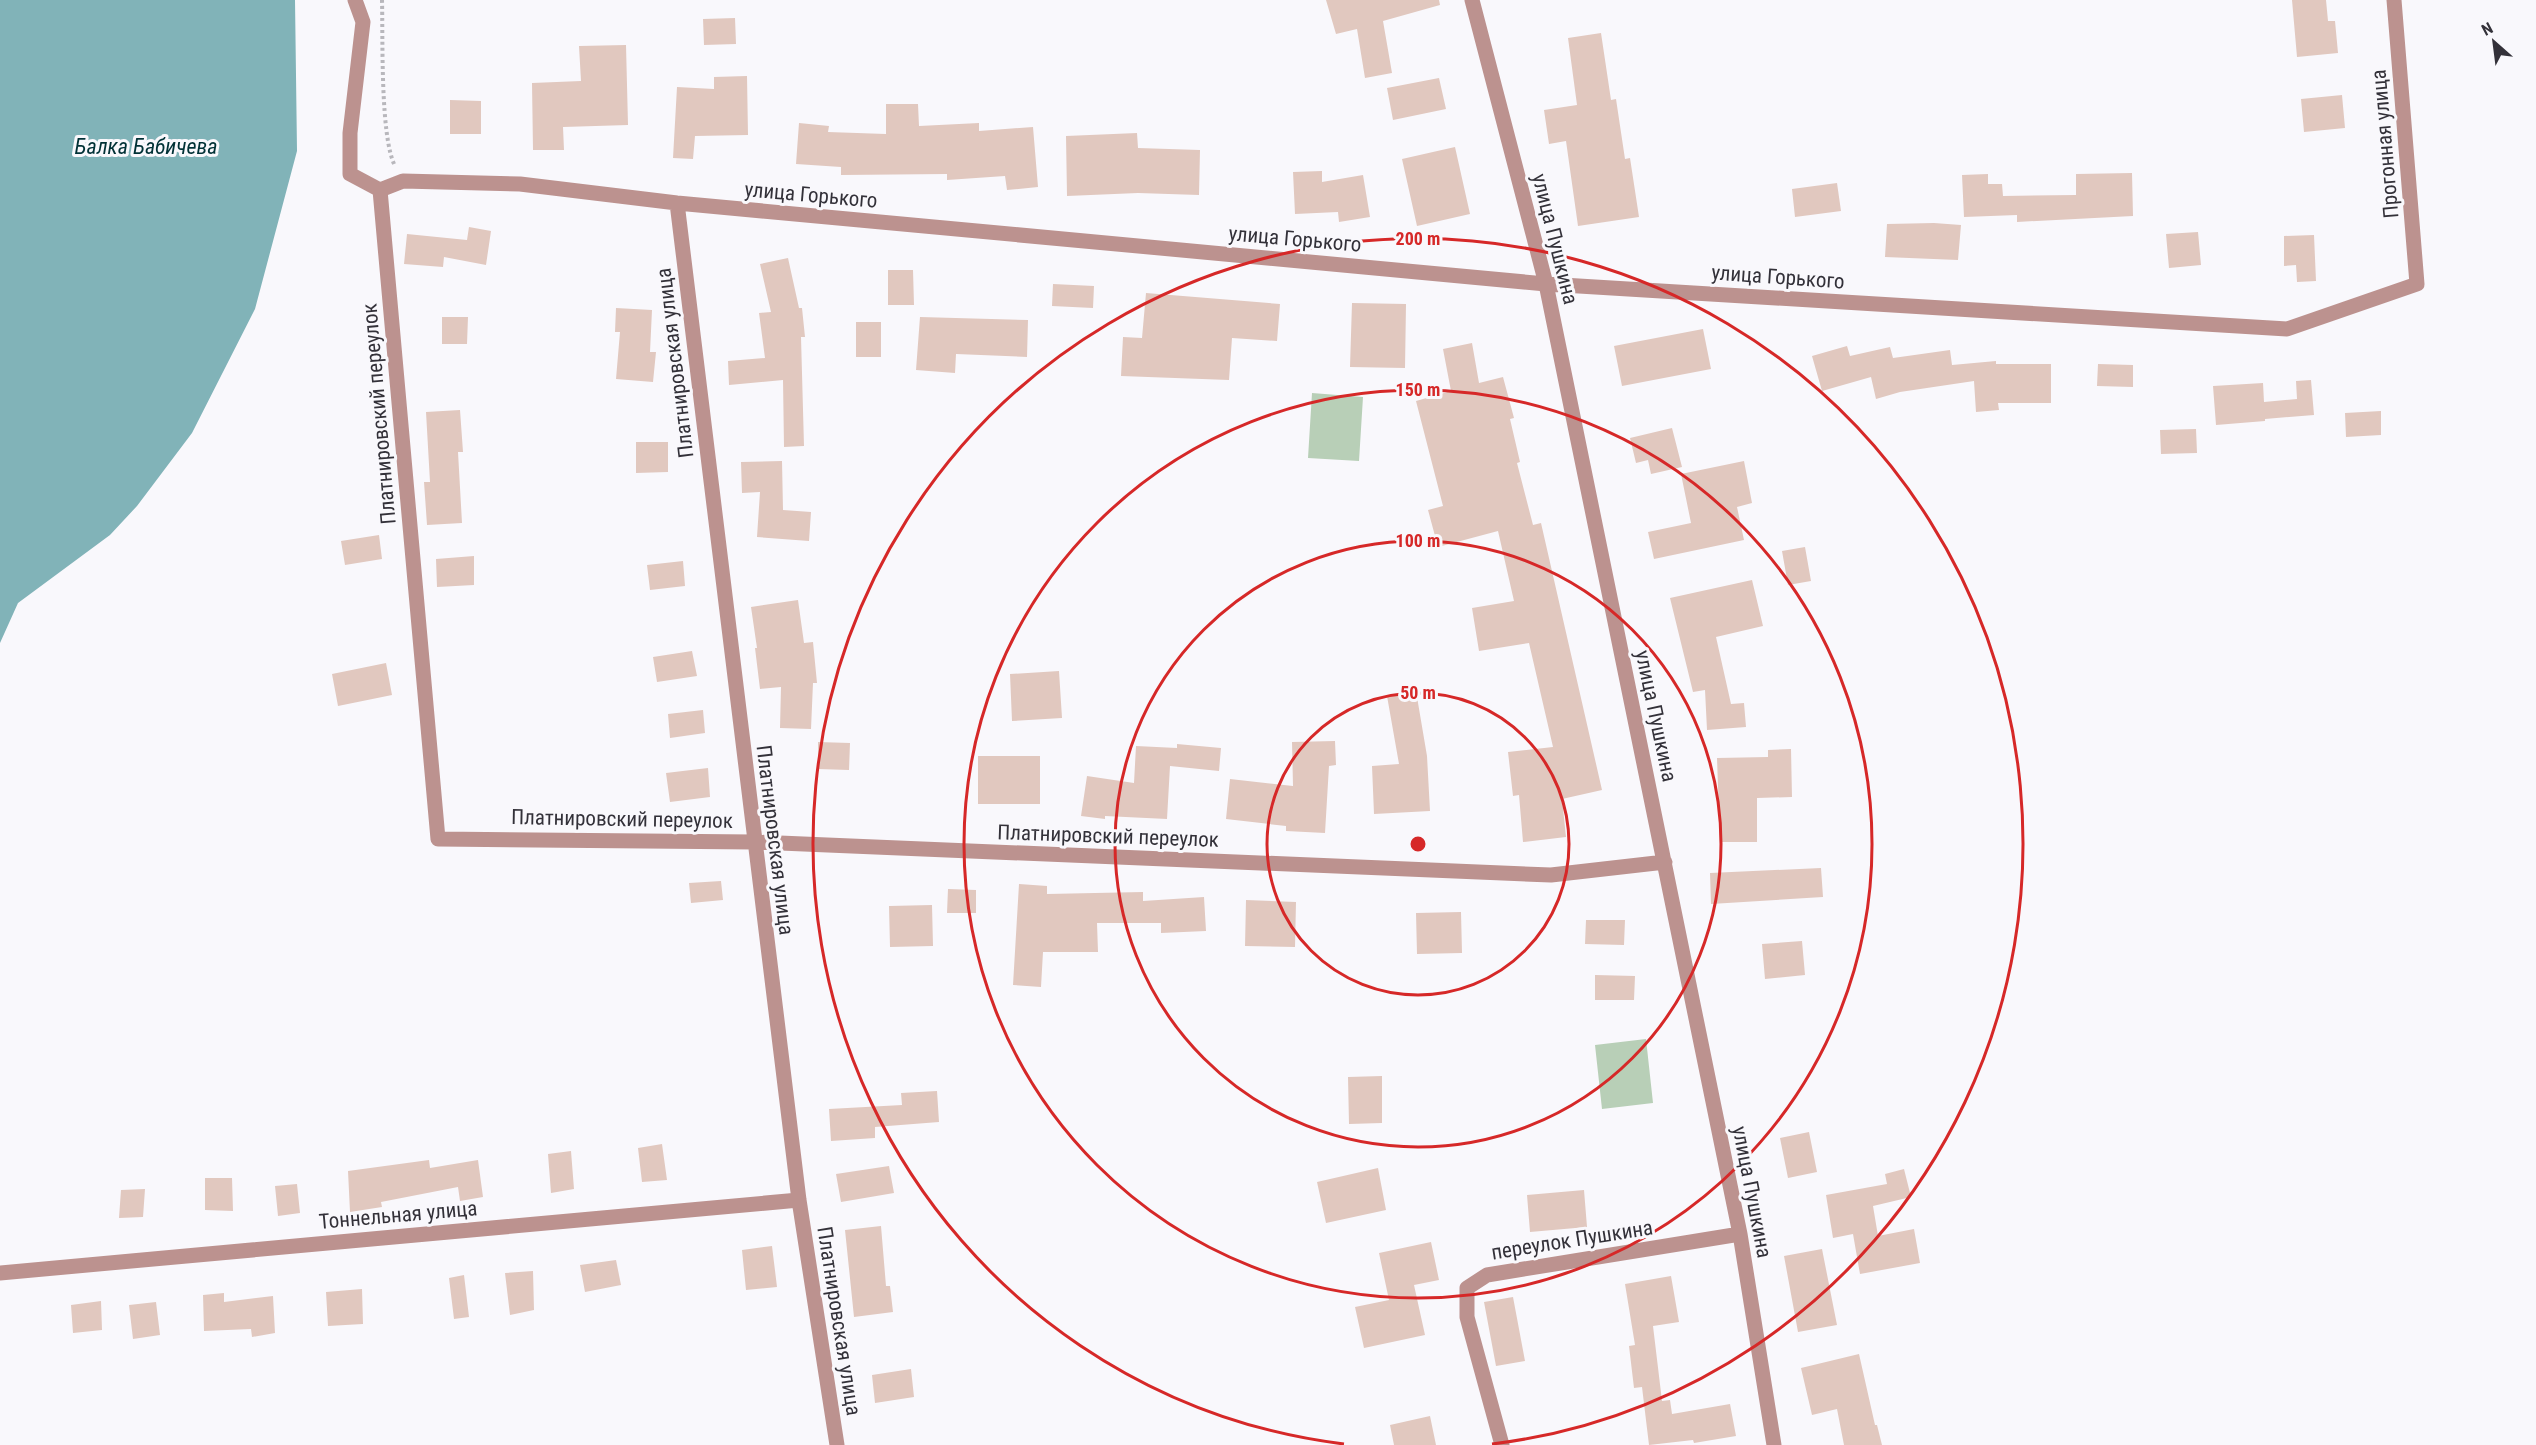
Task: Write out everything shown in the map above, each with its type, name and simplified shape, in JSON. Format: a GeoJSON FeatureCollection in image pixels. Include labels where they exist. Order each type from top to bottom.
{"type":"FeatureCollection","features":[{"type":"Feature","properties":{"kind":"street"},"geometry":{"type":"LineString","coordinates":[[356,0],[363,22],[350,133],[350,174],[380,190]]}},
{"type":"Feature","properties":{"kind":"street","name":"улица Пушкина"},"geometry":{"type":"LineString","coordinates":[[1472,0],[1546,284],[1740,1234],[1774,1445]]}},
{"type":"Feature","properties":{"kind":"street","name":"Прогонная улица"},"geometry":{"type":"LineString","coordinates":[[2394,0],[2417,284]]}},
{"type":"Feature","properties":{"kind":"street","name":"улица Горького"},"geometry":{"type":"LineString","coordinates":[[380,190],[403,181],[520,184],[677,203],[1546,284],[2287,330],[2417,284]]}},
{"type":"Feature","properties":{"kind":"street","name":"Платнировский переулок"},"geometry":{"type":"LineString","coordinates":[[380,190],[438,839],[754,842],[1551,875],[1665,862]]}},
{"type":"Feature","properties":{"kind":"street","name":"Платнировская улица"},"geometry":{"type":"LineString","coordinates":[[677,203],[799,1200],[837,1445]]}},
{"type":"Feature","properties":{"kind":"street","name":"Тоннельная улица"},"geometry":{"type":"LineString","coordinates":[[0,1273],[799,1200]]}},
{"type":"Feature","properties":{"kind":"street","name":"переулок Пушкина"},"geometry":{"type":"LineString","coordinates":[[1502,1445],[1467,1317],[1467,1288],[1487,1275],[1740,1234]]}},
{"type":"Feature","properties":{"kind":"path"},"geometry":{"type":"LineString","coordinates":[[382,0],[386,126],[390,157],[403,181]]}},
{"type":"Feature","properties":{"kind":"green space"},"geometry":{"type":"Polygon","coordinates":[[[1312,393],[1363,397],[1359,461],[1308,458],[1312,393]]]}},
{"type":"Feature","properties":{"kind":"green space"},"geometry":{"type":"Polygon","coordinates":[[[1646,1039],[1653,1103],[1602,1109],[1595,1045],[1646,1039]]]}},
{"type":"Feature","properties":{"kind":"water","name":"Балка Бабичева"},"geometry":{"type":"Polygon","coordinates":[[[0,0],[295,0],[297,151],[255,309],[192,433],[137,506],[110,535],[18,603],[0,643],[0,0]]]}},
{"type":"Feature","properties":{"kind":"building"},"geometry":{"type":"Polygon","coordinates":[[[1326,0],[1439,0],[1440,5],[1383,21],[1392,73],[1365,78],[1357,29],[1336,34],[1326,0]]]}},
{"type":"Feature","properties":{"kind":"building"},"geometry":{"type":"Polygon","coordinates":[[[2292,0],[2326,0],[2328,21],[2335,21],[2338,53],[2297,57],[2292,0]]]}},
{"type":"Feature","properties":{"kind":"building"},"geometry":{"type":"Polygon","coordinates":[[[735,18],[736,44],[704,45],[703,19],[735,18]]]}},
{"type":"Feature","properties":{"kind":"building"},"geometry":{"type":"Polygon","coordinates":[[[1601,33],[1611,100],[1616,99],[1625,159],[1630,158],[1639,217],[1578,226],[1566,141],[1549,144],[1544,110],[1577,105],[1568,38],[1601,33]]]}},
{"type":"Feature","properties":{"kind":"building"},"geometry":{"type":"Polygon","coordinates":[[[626,45],[628,125],[563,127],[564,150],[533,150],[532,83],[581,81],[579,46],[626,45]]]}},
{"type":"Feature","properties":{"kind":"building"},"geometry":{"type":"Polygon","coordinates":[[[747,76],[748,135],[695,136],[693,159],[673,158],[677,87],[714,89],[714,77],[747,76]]]}},
{"type":"Feature","properties":{"kind":"building"},"geometry":{"type":"Polygon","coordinates":[[[1439,78],[1446,109],[1393,120],[1387,88],[1439,78]]]}},
{"type":"Feature","properties":{"kind":"building"},"geometry":{"type":"Polygon","coordinates":[[[2342,95],[2345,128],[2304,132],[2301,99],[2342,95]]]}},
{"type":"Feature","properties":{"kind":"building"},"geometry":{"type":"Polygon","coordinates":[[[450,100],[481,101],[481,134],[450,134],[450,100]]]}},
{"type":"Feature","properties":{"kind":"building"},"geometry":{"type":"Polygon","coordinates":[[[886,104],[918,104],[919,126],[979,123],[979,131],[1033,127],[1038,187],[1007,190],[1005,176],[947,180],[947,174],[841,175],[841,167],[796,164],[799,123],[829,126],[828,132],[886,134],[886,104]]]}},
{"type":"Feature","properties":{"kind":"building"},"geometry":{"type":"Polygon","coordinates":[[[1137,133],[1138,148],[1200,150],[1199,195],[1138,193],[1067,196],[1066,136],[1137,133]]]}},
{"type":"Feature","properties":{"kind":"building"},"geometry":{"type":"Polygon","coordinates":[[[1455,147],[1470,214],[1417,226],[1402,159],[1455,147]]]}},
{"type":"Feature","properties":{"kind":"building"},"geometry":{"type":"Polygon","coordinates":[[[1322,171],[1322,182],[1363,175],[1370,217],[1339,222],[1338,212],[1295,214],[1293,172],[1322,171]]]}},
{"type":"Feature","properties":{"kind":"building"},"geometry":{"type":"Polygon","coordinates":[[[2132,173],[2133,216],[2017,222],[2017,215],[1964,217],[1962,175],[1988,174],[1988,184],[2002,184],[2003,196],[2076,195],[2076,174],[2132,173]]]}},
{"type":"Feature","properties":{"kind":"building"},"geometry":{"type":"Polygon","coordinates":[[[1837,183],[1841,211],[1795,217],[1792,189],[1837,183]]]}},
{"type":"Feature","properties":{"kind":"building"},"geometry":{"type":"Polygon","coordinates":[[[1887,224],[1961,225],[1958,260],[1885,257],[1887,224]]]}},
{"type":"Feature","properties":{"kind":"building"},"geometry":{"type":"Polygon","coordinates":[[[469,227],[491,231],[486,265],[444,257],[443,267],[404,264],[407,234],[467,240],[469,227]]]}},
{"type":"Feature","properties":{"kind":"building"},"geometry":{"type":"Polygon","coordinates":[[[2198,232],[2201,265],[2169,268],[2166,234],[2198,232]]]}},
{"type":"Feature","properties":{"kind":"building"},"geometry":{"type":"Polygon","coordinates":[[[2314,235],[2316,281],[2297,282],[2296,265],[2284,266],[2284,236],[2314,235]]]}},
{"type":"Feature","properties":{"kind":"building"},"geometry":{"type":"Polygon","coordinates":[[[788,258],[799,308],[802,308],[805,337],[801,337],[804,446],[784,447],[783,380],[729,385],[728,361],[765,358],[759,313],[771,312],[760,264],[788,258]]]}},
{"type":"Feature","properties":{"kind":"building"},"geometry":{"type":"Polygon","coordinates":[[[888,270],[913,270],[914,305],[888,305],[888,270]]]}},
{"type":"Feature","properties":{"kind":"building"},"geometry":{"type":"Polygon","coordinates":[[[1053,284],[1094,286],[1093,308],[1052,306],[1053,284]]]}},
{"type":"Feature","properties":{"kind":"building"},"geometry":{"type":"Polygon","coordinates":[[[1146,293],[1280,304],[1277,341],[1232,338],[1229,380],[1121,376],[1123,337],[1142,338],[1146,293]]]}},
{"type":"Feature","properties":{"kind":"building"},"geometry":{"type":"Polygon","coordinates":[[[1352,303],[1406,304],[1405,368],[1350,367],[1352,303]]]}},
{"type":"Feature","properties":{"kind":"building"},"geometry":{"type":"Polygon","coordinates":[[[616,308],[652,310],[650,352],[656,352],[653,382],[616,379],[620,332],[615,332],[616,308]]]}},
{"type":"Feature","properties":{"kind":"building"},"geometry":{"type":"Polygon","coordinates":[[[442,317],[468,317],[467,344],[442,344],[442,317]]]}},
{"type":"Feature","properties":{"kind":"building"},"geometry":{"type":"Polygon","coordinates":[[[920,317],[1028,320],[1027,357],[956,354],[955,373],[916,370],[920,317]]]}},
{"type":"Feature","properties":{"kind":"building"},"geometry":{"type":"Polygon","coordinates":[[[856,322],[881,322],[881,357],[856,357],[856,322]]]}},
{"type":"Feature","properties":{"kind":"building"},"geometry":{"type":"Polygon","coordinates":[[[1703,329],[1711,369],[1622,386],[1614,346],[1703,329]]]}},
{"type":"Feature","properties":{"kind":"building"},"geometry":{"type":"Polygon","coordinates":[[[1472,343],[1479,383],[1503,377],[1514,418],[1510,419],[1520,462],[1517,463],[1533,525],[1541,523],[1602,790],[1562,799],[1566,837],[1523,842],[1519,795],[1513,796],[1508,752],[1553,747],[1529,643],[1479,651],[1472,608],[1514,601],[1498,531],[1438,547],[1428,510],[1443,506],[1416,401],[1451,391],[1443,349],[1472,343]]]}},
{"type":"Feature","properties":{"kind":"building"},"geometry":{"type":"Polygon","coordinates":[[[1847,346],[1850,356],[1890,347],[1893,358],[1950,350],[1952,365],[1996,361],[1996,364],[2051,364],[2051,403],[1998,403],[1999,410],[1976,412],[1974,381],[1900,392],[1876,399],[1871,377],[1822,391],[1812,356],[1847,346]]]}},
{"type":"Feature","properties":{"kind":"building"},"geometry":{"type":"Polygon","coordinates":[[[2098,364],[2133,365],[2133,387],[2097,386],[2098,364]]]}},
{"type":"Feature","properties":{"kind":"building"},"geometry":{"type":"Polygon","coordinates":[[[2311,380],[2314,415],[2216,425],[2213,386],[2263,383],[2264,402],[2297,399],[2296,381],[2311,380]]]}},
{"type":"Feature","properties":{"kind":"building"},"geometry":{"type":"Polygon","coordinates":[[[460,410],[463,452],[458,452],[462,523],[427,525],[424,482],[430,482],[426,412],[460,410]]]}},
{"type":"Feature","properties":{"kind":"building"},"geometry":{"type":"Polygon","coordinates":[[[2381,411],[2381,435],[2346,437],[2345,413],[2381,411]]]}},
{"type":"Feature","properties":{"kind":"building"},"geometry":{"type":"Polygon","coordinates":[[[1672,428],[1682,467],[1651,474],[1648,460],[1636,463],[1630,438],[1672,428]]]}},
{"type":"Feature","properties":{"kind":"building"},"geometry":{"type":"Polygon","coordinates":[[[2196,429],[2197,453],[2161,454],[2160,430],[2196,429]]]}},
{"type":"Feature","properties":{"kind":"building"},"geometry":{"type":"Polygon","coordinates":[[[636,442],[668,442],[668,472],[636,473],[636,442]]]}},
{"type":"Feature","properties":{"kind":"building"},"geometry":{"type":"Polygon","coordinates":[[[782,461],[783,510],[811,512],[809,541],[757,537],[760,492],[742,493],[741,462],[782,461]]]}},
{"type":"Feature","properties":{"kind":"building"},"geometry":{"type":"Polygon","coordinates":[[[1744,461],[1752,503],[1737,507],[1744,540],[1654,559],[1648,532],[1691,523],[1681,474],[1744,461]]]}},
{"type":"Feature","properties":{"kind":"building"},"geometry":{"type":"Polygon","coordinates":[[[379,535],[382,559],[345,565],[341,541],[379,535]]]}},
{"type":"Feature","properties":{"kind":"building"},"geometry":{"type":"Polygon","coordinates":[[[1805,547],[1811,581],[1788,585],[1782,551],[1805,547]]]}},
{"type":"Feature","properties":{"kind":"building"},"geometry":{"type":"Polygon","coordinates":[[[474,556],[474,585],[437,587],[436,559],[474,556]]]}},
{"type":"Feature","properties":{"kind":"building"},"geometry":{"type":"Polygon","coordinates":[[[683,561],[685,586],[650,590],[647,565],[683,561]]]}},
{"type":"Feature","properties":{"kind":"building"},"geometry":{"type":"Polygon","coordinates":[[[1752,580],[1763,626],[1716,637],[1731,704],[1744,703],[1746,727],[1707,730],[1705,690],[1693,692],[1670,598],[1752,580]]]}},
{"type":"Feature","properties":{"kind":"building"},"geometry":{"type":"Polygon","coordinates":[[[798,600],[804,643],[813,642],[817,683],[813,683],[811,729],[780,728],[781,687],[760,689],[755,648],[757,648],[751,607],[798,600]]]}},
{"type":"Feature","properties":{"kind":"building"},"geometry":{"type":"Polygon","coordinates":[[[692,651],[697,676],[657,682],[653,657],[692,651]]]}},
{"type":"Feature","properties":{"kind":"building"},"geometry":{"type":"Polygon","coordinates":[[[386,663],[392,695],[338,706],[332,674],[386,663]]]}},
{"type":"Feature","properties":{"kind":"building"},"geometry":{"type":"Polygon","coordinates":[[[1059,671],[1062,718],[1012,721],[1010,674],[1059,671]]]}},
{"type":"Feature","properties":{"kind":"building"},"geometry":{"type":"Polygon","coordinates":[[[1416,691],[1427,756],[1430,811],[1374,814],[1372,766],[1399,764],[1387,696],[1416,691]]]}},
{"type":"Feature","properties":{"kind":"building"},"geometry":{"type":"Polygon","coordinates":[[[703,710],[705,733],[670,738],[668,714],[703,710]]]}},
{"type":"Feature","properties":{"kind":"building"},"geometry":{"type":"Polygon","coordinates":[[[1335,741],[1336,765],[1329,766],[1325,833],[1286,831],[1286,826],[1226,819],[1230,779],[1293,786],[1292,742],[1335,741]]]}},
{"type":"Feature","properties":{"kind":"building"},"geometry":{"type":"Polygon","coordinates":[[[818,742],[850,743],[849,770],[818,769],[818,742]]]}},
{"type":"Feature","properties":{"kind":"building"},"geometry":{"type":"Polygon","coordinates":[[[1177,744],[1221,748],[1219,771],[1170,766],[1167,819],[1105,816],[1105,819],[1081,816],[1087,776],[1134,783],[1136,746],[1177,748],[1177,744]]]}},
{"type":"Feature","properties":{"kind":"building"},"geometry":{"type":"Polygon","coordinates":[[[1791,749],[1792,797],[1757,798],[1757,842],[1720,842],[1717,758],[1768,757],[1768,750],[1791,749]]]}},
{"type":"Feature","properties":{"kind":"building"},"geometry":{"type":"Polygon","coordinates":[[[978,756],[1040,756],[1040,804],[978,804],[978,756]]]}},
{"type":"Feature","properties":{"kind":"building"},"geometry":{"type":"Polygon","coordinates":[[[708,768],[710,797],[670,802],[666,773],[708,768]]]}},
{"type":"Feature","properties":{"kind":"building"},"geometry":{"type":"Polygon","coordinates":[[[1821,868],[1823,897],[1711,904],[1710,873],[1821,868]]]}},
{"type":"Feature","properties":{"kind":"building"},"geometry":{"type":"Polygon","coordinates":[[[721,881],[723,900],[691,903],[689,883],[721,881]]]}},
{"type":"Feature","properties":{"kind":"building"},"geometry":{"type":"Polygon","coordinates":[[[1019,884],[1047,886],[1047,894],[1143,892],[1143,901],[1204,897],[1206,931],[1161,933],[1161,923],[1097,923],[1098,952],[1043,952],[1041,987],[1013,985],[1019,884]]]}},
{"type":"Feature","properties":{"kind":"building"},"geometry":{"type":"Polygon","coordinates":[[[948,889],[976,890],[976,913],[947,913],[948,889]]]}},
{"type":"Feature","properties":{"kind":"building"},"geometry":{"type":"Polygon","coordinates":[[[1246,900],[1296,902],[1295,947],[1245,946],[1246,900]]]}},
{"type":"Feature","properties":{"kind":"building"},"geometry":{"type":"Polygon","coordinates":[[[932,905],[933,946],[890,947],[889,906],[932,905]]]}},
{"type":"Feature","properties":{"kind":"building"},"geometry":{"type":"Polygon","coordinates":[[[1461,912],[1462,953],[1417,954],[1416,913],[1461,912]]]}},
{"type":"Feature","properties":{"kind":"building"},"geometry":{"type":"Polygon","coordinates":[[[1586,920],[1625,920],[1624,945],[1585,944],[1586,920]]]}},
{"type":"Feature","properties":{"kind":"building"},"geometry":{"type":"Polygon","coordinates":[[[1802,941],[1805,975],[1765,979],[1762,944],[1802,941]]]}},
{"type":"Feature","properties":{"kind":"building"},"geometry":{"type":"Polygon","coordinates":[[[1595,975],[1635,976],[1634,1000],[1595,1000],[1595,975]]]}},
{"type":"Feature","properties":{"kind":"building"},"geometry":{"type":"Polygon","coordinates":[[[1382,1076],[1382,1123],[1349,1124],[1348,1077],[1382,1076]]]}},
{"type":"Feature","properties":{"kind":"building"},"geometry":{"type":"Polygon","coordinates":[[[937,1091],[939,1122],[875,1127],[875,1138],[831,1141],[829,1109],[902,1105],[901,1093],[937,1091]]]}},
{"type":"Feature","properties":{"kind":"building"},"geometry":{"type":"Polygon","coordinates":[[[1809,1132],[1817,1172],[1788,1178],[1780,1138],[1809,1132]]]}},
{"type":"Feature","properties":{"kind":"building"},"geometry":{"type":"Polygon","coordinates":[[[662,1144],[667,1180],[642,1182],[638,1148],[662,1144]]]}},
{"type":"Feature","properties":{"kind":"building"},"geometry":{"type":"Polygon","coordinates":[[[571,1151],[574,1189],[551,1193],[548,1154],[571,1151]]]}},
{"type":"Feature","properties":{"kind":"building"},"geometry":{"type":"Polygon","coordinates":[[[429,1160],[430,1168],[478,1160],[483,1197],[460,1201],[458,1187],[381,1202],[382,1207],[350,1212],[348,1171],[429,1160]]]}},
{"type":"Feature","properties":{"kind":"building"},"geometry":{"type":"Polygon","coordinates":[[[889,1166],[894,1193],[841,1202],[836,1174],[889,1166]]]}},
{"type":"Feature","properties":{"kind":"building"},"geometry":{"type":"Polygon","coordinates":[[[1378,1168],[1386,1210],[1326,1223],[1317,1182],[1378,1168]]]}},
{"type":"Feature","properties":{"kind":"building"},"geometry":{"type":"Polygon","coordinates":[[[1904,1169],[1911,1197],[1873,1206],[1878,1236],[1914,1229],[1920,1263],[1860,1274],[1853,1234],[1833,1238],[1826,1195],[1887,1184],[1885,1174],[1904,1169]]]}},
{"type":"Feature","properties":{"kind":"building"},"geometry":{"type":"Polygon","coordinates":[[[205,1178],[232,1178],[233,1211],[205,1210],[205,1178]]]}},
{"type":"Feature","properties":{"kind":"building"},"geometry":{"type":"Polygon","coordinates":[[[297,1184],[300,1213],[278,1216],[275,1186],[297,1184]]]}},
{"type":"Feature","properties":{"kind":"building"},"geometry":{"type":"Polygon","coordinates":[[[145,1189],[143,1217],[119,1218],[121,1190],[145,1189]]]}},
{"type":"Feature","properties":{"kind":"building"},"geometry":{"type":"Polygon","coordinates":[[[1584,1190],[1587,1227],[1530,1232],[1527,1195],[1584,1190]]]}},
{"type":"Feature","properties":{"kind":"building"},"geometry":{"type":"Polygon","coordinates":[[[881,1226],[886,1286],[890,1286],[893,1312],[854,1317],[845,1230],[881,1226]]]}},
{"type":"Feature","properties":{"kind":"building"},"geometry":{"type":"Polygon","coordinates":[[[1431,1242],[1439,1280],[1414,1285],[1425,1335],[1364,1348],[1355,1307],[1389,1300],[1379,1253],[1431,1242]]]}},
{"type":"Feature","properties":{"kind":"building"},"geometry":{"type":"Polygon","coordinates":[[[772,1246],[777,1287],[746,1290],[742,1250],[772,1246]]]}},
{"type":"Feature","properties":{"kind":"building"},"geometry":{"type":"Polygon","coordinates":[[[1822,1249],[1837,1325],[1798,1332],[1784,1256],[1822,1249]]]}},
{"type":"Feature","properties":{"kind":"building"},"geometry":{"type":"Polygon","coordinates":[[[616,1260],[621,1285],[585,1292],[580,1265],[616,1260]]]}},
{"type":"Feature","properties":{"kind":"building"},"geometry":{"type":"Polygon","coordinates":[[[533,1271],[534,1310],[510,1315],[505,1273],[533,1271]]]}},
{"type":"Feature","properties":{"kind":"building"},"geometry":{"type":"Polygon","coordinates":[[[464,1275],[469,1317],[454,1319],[449,1278],[464,1275]]]}},
{"type":"Feature","properties":{"kind":"building"},"geometry":{"type":"Polygon","coordinates":[[[1671,1276],[1679,1322],[1653,1326],[1662,1401],[1670,1400],[1672,1414],[1730,1404],[1736,1436],[1694,1443],[1693,1440],[1649,1445],[1642,1387],[1634,1388],[1629,1346],[1635,1345],[1625,1284],[1671,1276]]]}},
{"type":"Feature","properties":{"kind":"building"},"geometry":{"type":"Polygon","coordinates":[[[362,1289],[363,1324],[328,1326],[326,1292],[362,1289]]]}},
{"type":"Feature","properties":{"kind":"building"},"geometry":{"type":"Polygon","coordinates":[[[224,1293],[224,1302],[273,1296],[275,1333],[252,1337],[251,1329],[204,1331],[203,1295],[224,1293]]]}},
{"type":"Feature","properties":{"kind":"building"},"geometry":{"type":"Polygon","coordinates":[[[1513,1297],[1525,1361],[1496,1366],[1484,1302],[1513,1297]]]}},
{"type":"Feature","properties":{"kind":"building"},"geometry":{"type":"Polygon","coordinates":[[[101,1301],[102,1330],[73,1333],[71,1305],[101,1301]]]}},
{"type":"Feature","properties":{"kind":"building"},"geometry":{"type":"Polygon","coordinates":[[[156,1302],[160,1335],[133,1339],[129,1305],[156,1302]]]}},
{"type":"Feature","properties":{"kind":"building"},"geometry":{"type":"Polygon","coordinates":[[[1859,1354],[1875,1425],[1877,1425],[1882,1445],[1844,1445],[1837,1409],[1812,1415],[1801,1368],[1859,1354]]]}},
{"type":"Feature","properties":{"kind":"building"},"geometry":{"type":"Polygon","coordinates":[[[911,1369],[914,1397],[875,1403],[872,1375],[911,1369]]]}},
{"type":"Feature","properties":{"kind":"building"},"geometry":{"type":"Polygon","coordinates":[[[1430,1416],[1436,1445],[1394,1445],[1390,1425],[1430,1416]]]}}]}
